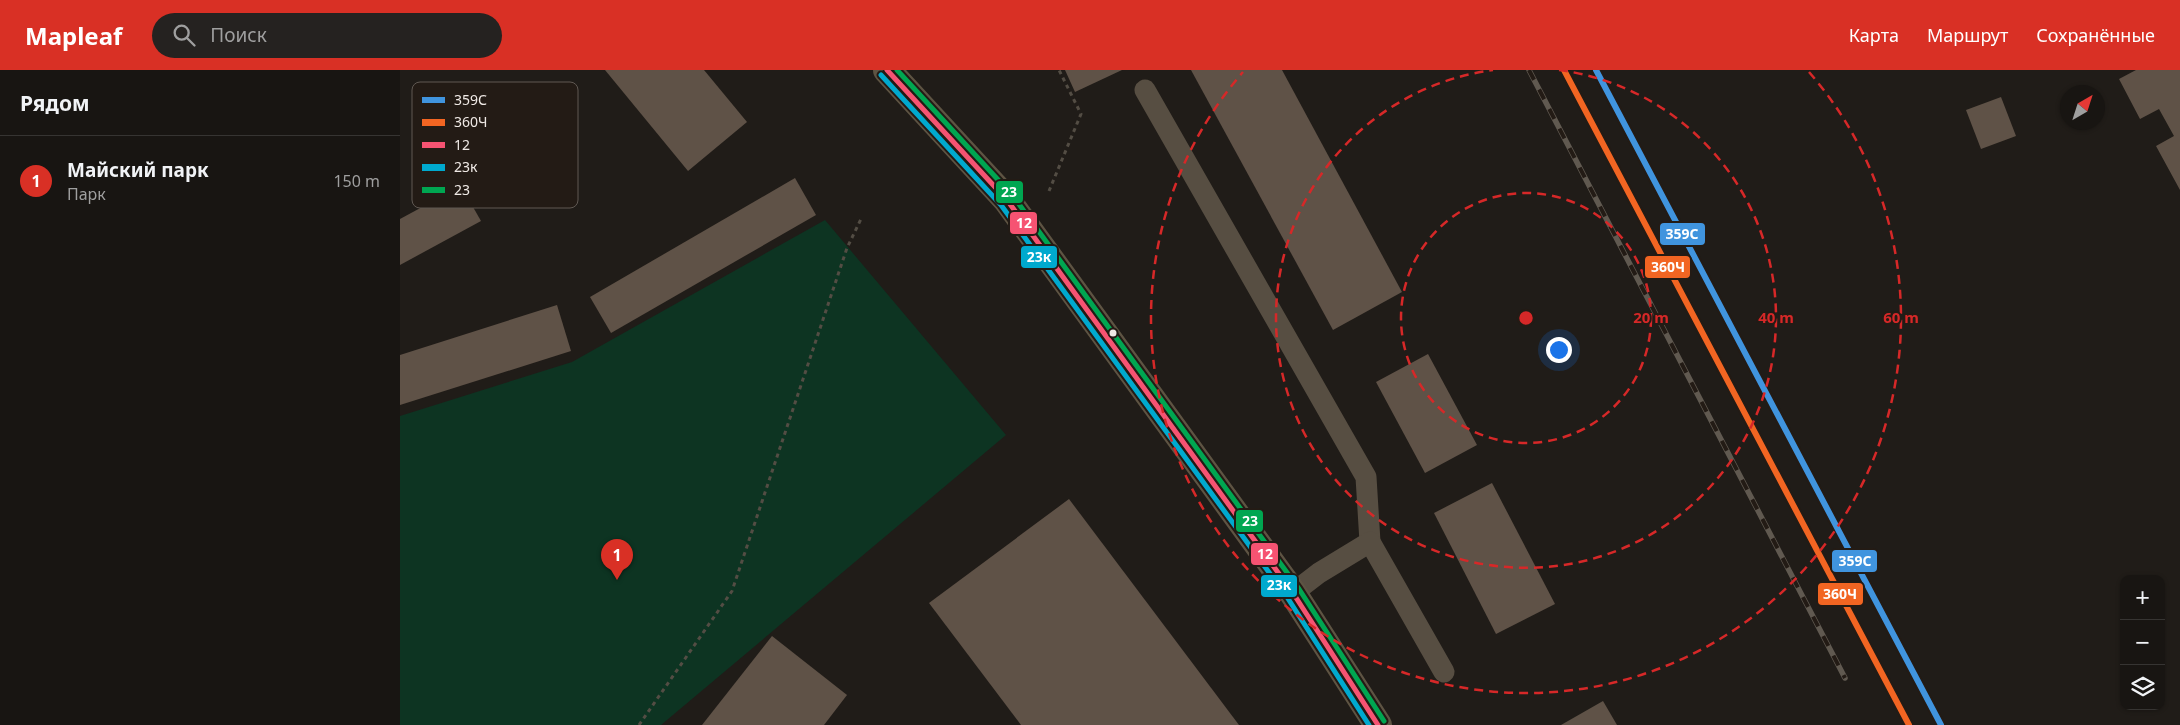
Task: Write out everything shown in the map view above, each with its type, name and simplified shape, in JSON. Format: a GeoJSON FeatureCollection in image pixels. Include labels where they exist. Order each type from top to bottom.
{"type":"FeatureCollection","features":[{"type":"Feature","properties":{"kind":"main road"},"geometry":{"type":"LineString","coordinates":[[887,70],[1007,200],[1294,593],[1378,725]]}},
{"type":"Feature","properties":{"kind":"lane"},"geometry":{"type":"LineString","coordinates":[[1145,90],[1366,477],[1370,542],[1444,672]]}},
{"type":"Feature","properties":{"kind":"lane"},"geometry":{"type":"LineString","coordinates":[[1294,593],[1319,573],[1370,542]]}},
{"type":"Feature","properties":{"kind":"path"},"geometry":{"type":"LineString","coordinates":[[1048,191],[1081,114],[1060,70]]}},
{"type":"Feature","properties":{"kind":"path"},"geometry":{"type":"LineString","coordinates":[[639,725],[732,591],[847,248],[861,219]]}},
{"type":"Feature","properties":{"kind":"green space"},"geometry":{"type":"Polygon","coordinates":[[[825,220],[1006,435],[661,725],[400,725],[400,416],[572,362],[825,220]]]}},
{"type":"Feature","properties":{"kind":"building"},"geometry":{"type":"Polygon","coordinates":[[[605,70],[704,70],[747,122],[688,171],[605,70]]]}},
{"type":"Feature","properties":{"kind":"building"},"geometry":{"type":"Polygon","coordinates":[[[1065,70],[1122,70],[1075,92],[1065,70]]]}},
{"type":"Feature","properties":{"kind":"building"},"geometry":{"type":"Polygon","coordinates":[[[1191,70],[1282,70],[1402,292],[1333,330],[1191,70]]]}},
{"type":"Feature","properties":{"kind":"building"},"geometry":{"type":"Polygon","coordinates":[[[2136,70],[2180,70],[2180,190],[2156,146],[2174,136],[2159,109],[2140,119],[2119,79],[2136,70]]]}},
{"type":"Feature","properties":{"kind":"building"},"geometry":{"type":"Polygon","coordinates":[[[2001,97],[2016,136],[1981,149],[1966,110],[2001,97]]]}},
{"type":"Feature","properties":{"kind":"building"},"geometry":{"type":"Polygon","coordinates":[[[795,178],[816,215],[611,333],[590,297],[795,178]]]}},
{"type":"Feature","properties":{"kind":"building"},"geometry":{"type":"Polygon","coordinates":[[[420,208],[474,208],[481,221],[400,265],[400,219],[420,208]]]}},
{"type":"Feature","properties":{"kind":"building"},"geometry":{"type":"Polygon","coordinates":[[[557,305],[571,351],[400,405],[400,355],[557,305]]]}},
{"type":"Feature","properties":{"kind":"building"},"geometry":{"type":"Polygon","coordinates":[[[1428,354],[1477,445],[1425,473],[1376,382],[1428,354]]]}},
{"type":"Feature","properties":{"kind":"building"},"geometry":{"type":"Polygon","coordinates":[[[1492,483],[1555,604],[1496,634],[1434,513],[1492,483]]]}},
{"type":"Feature","properties":{"kind":"building"},"geometry":{"type":"Polygon","coordinates":[[[1069,499],[1239,725],[1021,725],[929,603],[1069,499]]]}},
{"type":"Feature","properties":{"kind":"building"},"geometry":{"type":"Polygon","coordinates":[[[772,636],[847,695],[824,725],[702,725],[772,636]]]}},
{"type":"Feature","properties":{"kind":"building"},"geometry":{"type":"Polygon","coordinates":[[[1603,701],[1617,725],[1561,725],[1603,701]]]}},
{"type":"Feature","properties":{"kind":"railway"},"geometry":{"type":"LineString","coordinates":[[1529,70],[1845,678]]}},
{"type":"Feature","properties":{"kind":"transit line","name":"12"},"geometry":{"type":"LineString","coordinates":[[887,70],[1007,200],[1293,593],[1378,725]]}},
{"type":"Feature","properties":{"kind":"transit line","name":"23"},"geometry":{"type":"LineString","coordinates":[[897,70],[1013,196],[1299,589],[1384,721]]}},
{"type":"Feature","properties":{"kind":"transit line","name":"360Ч"},"geometry":{"type":"LineString","coordinates":[[1564,70],[1909,725]]}},
{"type":"Feature","properties":{"kind":"transit line","name":"359С"},"geometry":{"type":"LineString","coordinates":[[1596,70],[1941,725]]}},
{"type":"Feature","properties":{"kind":"transit line","name":"23к"},"geometry":{"type":"LineString","coordinates":[[881,75],[1001,205],[1287,597],[1369,725]]}},
{"type":"Feature","properties":{"kind":"place","name":"Майский парк"},"geometry":{"type":"Point","coordinates":[617,580]}}]}
